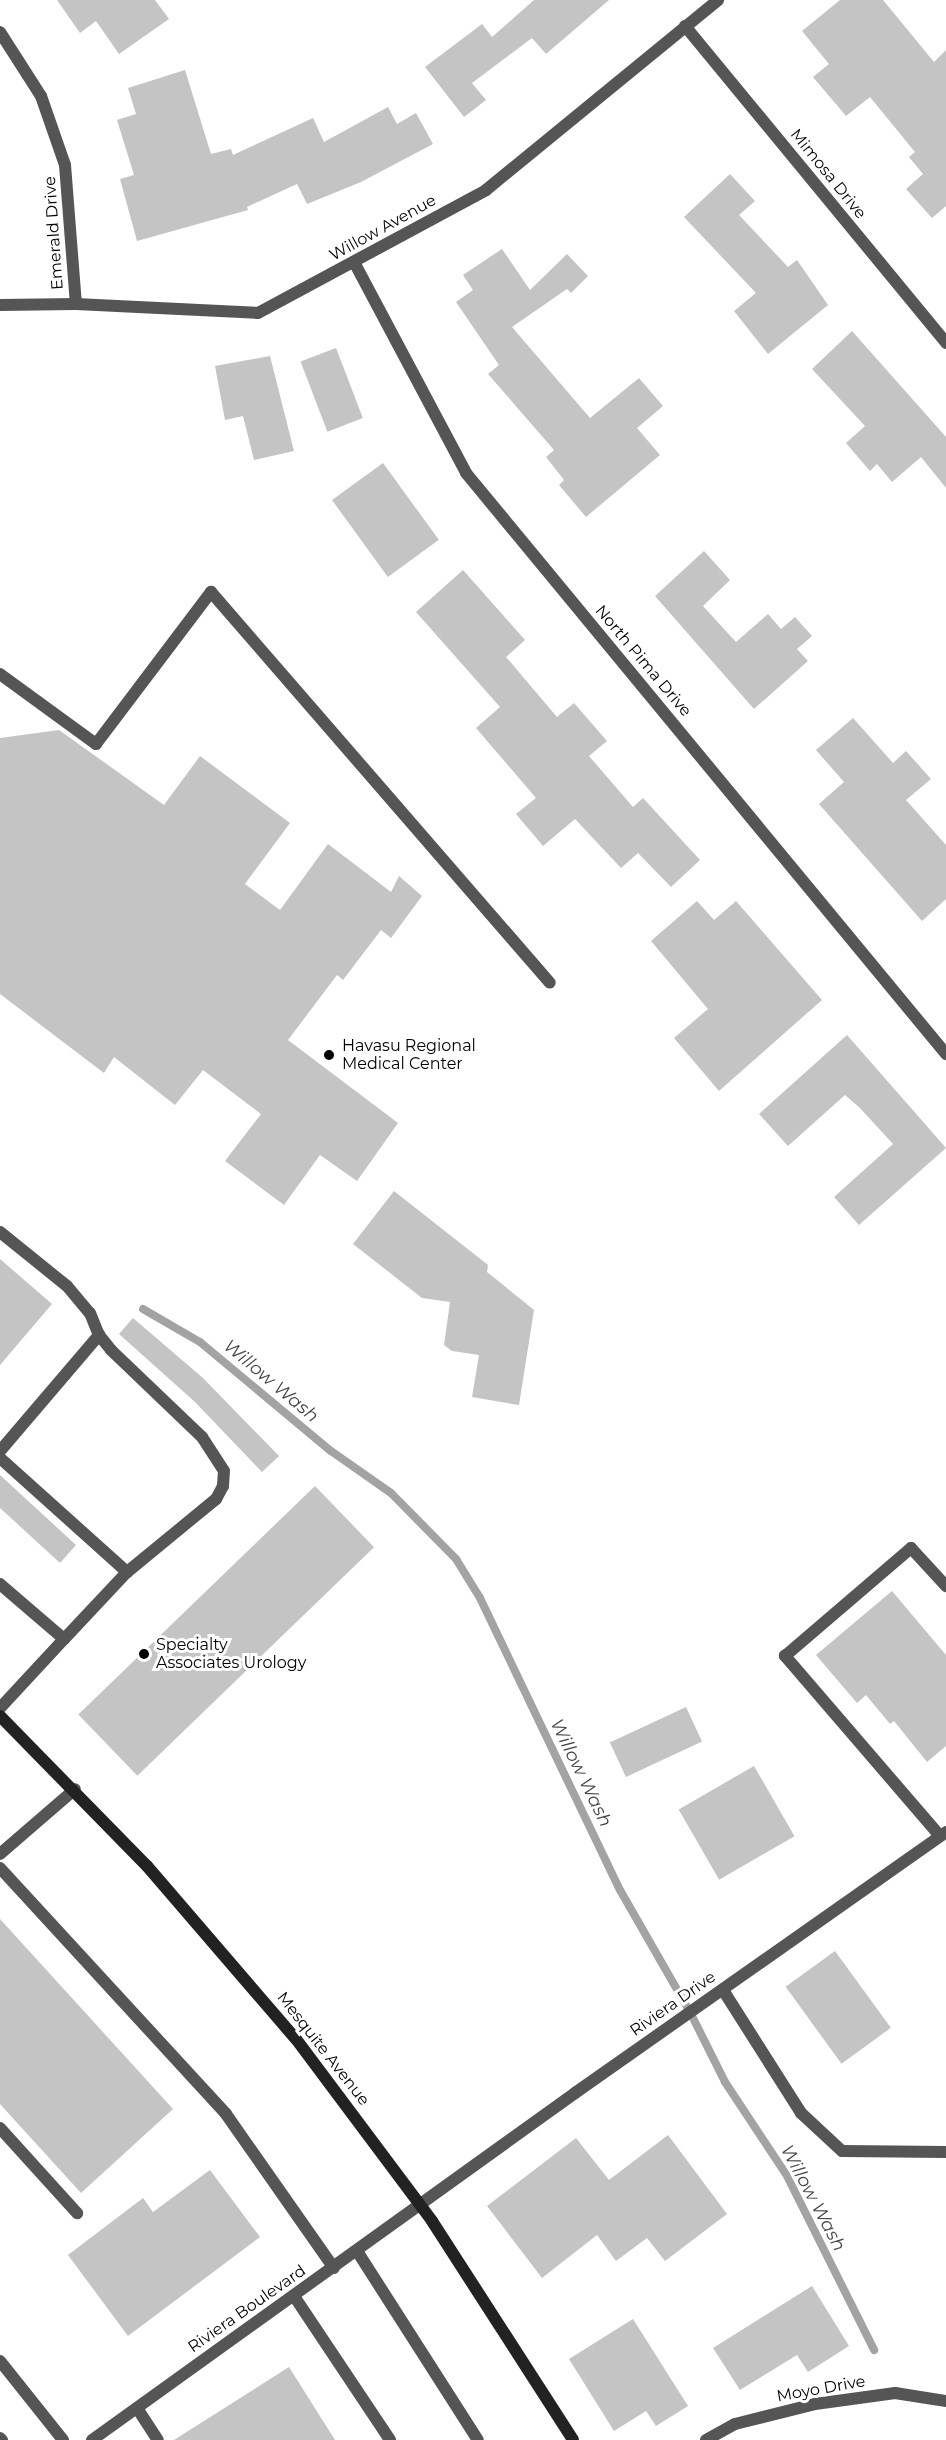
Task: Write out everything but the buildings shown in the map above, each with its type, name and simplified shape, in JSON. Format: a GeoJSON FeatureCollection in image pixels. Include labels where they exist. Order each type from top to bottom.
{"type":"FeatureCollection","features":[{"type":"Feature","properties":{"kind":"street","name":"Willow Avenue"},"geometry":{"type":"LineString","coordinates":[[0,305],[76,304],[258,313],[486,190],[718,0]]}},
{"type":"Feature","properties":{"kind":"street","name":"Mimosa Drive"},"geometry":{"type":"LineString","coordinates":[[685,26],[946,343]]}},
{"type":"Feature","properties":{"kind":"street","name":"Emerald Drive"},"geometry":{"type":"LineString","coordinates":[[0,32],[41,96],[65,165],[76,304]]}},
{"type":"Feature","properties":{"kind":"street","name":"North Pima Drive"},"geometry":{"type":"LineString","coordinates":[[354,262],[466,472],[946,1054]]}},
{"type":"Feature","properties":{"kind":"street"},"geometry":{"type":"LineString","coordinates":[[0,674],[96,744],[211,592],[550,983]]}},
{"type":"Feature","properties":{"kind":"street"},"geometry":{"type":"LineString","coordinates":[[0,1232],[67,1286],[90,1313],[99,1335],[202,1437],[224,1472],[223,1486],[216,1499],[127,1572],[0,1708]]}},
{"type":"Feature","properties":{"kind":"street"},"geometry":{"type":"LineString","coordinates":[[0,1451],[99,1335]]}},
{"type":"Feature","properties":{"kind":"street"},"geometry":{"type":"LineString","coordinates":[[0,1458],[127,1572]]}},
{"type":"Feature","properties":{"kind":"street"},"geometry":{"type":"LineString","coordinates":[[943,1834],[785,1656],[911,1548],[946,1586]]}},
{"type":"Feature","properties":{"kind":"street"},"geometry":{"type":"LineString","coordinates":[[0,1584],[63,1639]]}},
{"type":"Feature","properties":{"kind":"street","name":"Mesquite Avenue"},"geometry":{"type":"LineString","coordinates":[[0,1716],[75,1789],[223,1952],[296,2039],[420,2205],[496,2315],[573,2440]]}},
{"type":"Feature","properties":{"kind":"street"},"geometry":{"type":"LineString","coordinates":[[0,1854],[75,1789]]}},
{"type":"Feature","properties":{"kind":"street","name":"Riviera Drive"},"geometry":{"type":"LineString","coordinates":[[420,2205],[943,1834]]}},
{"type":"Feature","properties":{"kind":"street"},"geometry":{"type":"LineString","coordinates":[[0,1868],[226,2114],[334,2268]]}},
{"type":"Feature","properties":{"kind":"street"},"geometry":{"type":"LineString","coordinates":[[723,1990],[801,2113],[843,2151],[946,2152]]}},
{"type":"Feature","properties":{"kind":"street"},"geometry":{"type":"LineString","coordinates":[[0,2128],[77,2213]]}},
{"type":"Feature","properties":{"kind":"street","name":"Riviera Boulevard"},"geometry":{"type":"LineString","coordinates":[[92,2440],[420,2205]]}},
{"type":"Feature","properties":{"kind":"street"},"geometry":{"type":"LineString","coordinates":[[357,2251],[478,2440]]}},
{"type":"Feature","properties":{"kind":"street"},"geometry":{"type":"LineString","coordinates":[[294,2296],[390,2440]]}},
{"type":"Feature","properties":{"kind":"street"},"geometry":{"type":"LineString","coordinates":[[0,2361],[63,2440]]}},
{"type":"Feature","properties":{"kind":"street","name":"Moyo Drive"},"geometry":{"type":"LineString","coordinates":[[706,2440],[735,2424],[815,2404],[896,2393],[946,2401]]}},
{"type":"Feature","properties":{"kind":"street"},"geometry":{"type":"LineString","coordinates":[[137,2408],[158,2440]]}},
{"type":"Feature","properties":{"kind":"waterway","name":"Willow Wash"},"geometry":{"type":"LineString","coordinates":[[143,1309],[200,1342],[331,1451],[391,1493],[456,1559],[480,1598],[620,1890],[690,2012],[725,2082],[786,2174],[874,2350]]}},
{"type":"Feature","properties":{"kind":"place","name":"Havasu Regional Medical Center"},"geometry":{"type":"Point","coordinates":[329,1055]}},
{"type":"Feature","properties":{"kind":"place","name":"Specialty Associates Urology"},"geometry":{"type":"Point","coordinates":[144,1654]}}]}
